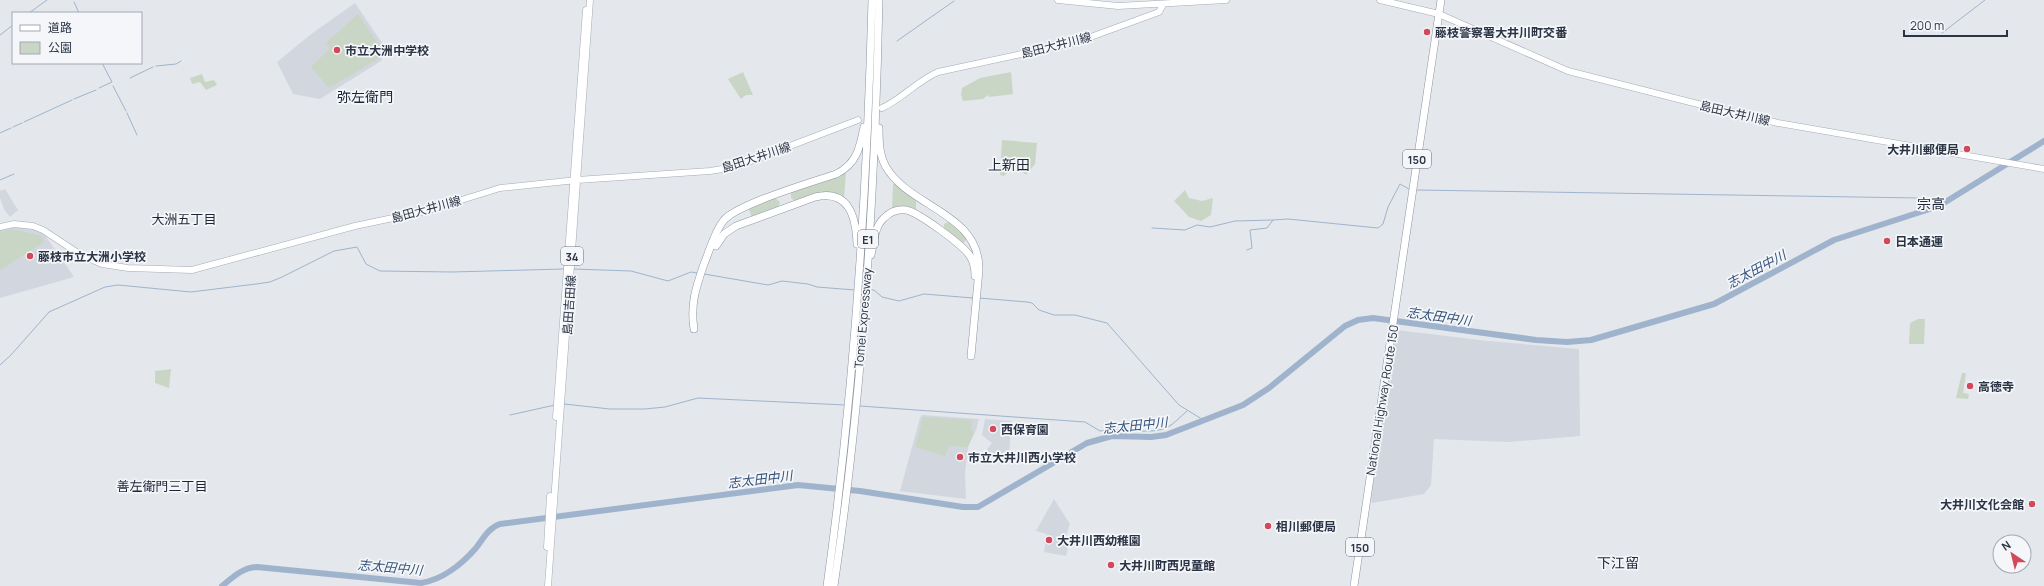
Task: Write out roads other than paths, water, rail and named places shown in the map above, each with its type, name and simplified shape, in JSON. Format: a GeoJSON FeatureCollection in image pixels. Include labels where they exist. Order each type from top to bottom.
{"type":"FeatureCollection","features":[{"type":"Feature","properties":{"kind":"highway","name":"Tomei Expressway"},"geometry":{"type":"LineString","coordinates":[[862,282],[872,0]]}},
{"type":"Feature","properties":{"kind":"highway","name":"Tomei Expressway"},"geometry":{"type":"LineString","coordinates":[[834,586],[855,337],[862,282],[877,94],[879,0]]}},
{"type":"Feature","properties":{"kind":"highway","name":"National Highway Route 150"},"geometry":{"type":"LineString","coordinates":[[1354,586],[1441,0]]}},
{"type":"Feature","properties":{"kind":"highway"},"geometry":{"type":"LineString","coordinates":[[862,282],[856,227],[851,211],[845,203],[837,197],[829,195],[815,197],[736,226],[721,237],[699,288],[696,302],[694,329],[692,311],[696,286],[722,223],[729,215],[740,208],[836,174],[850,165],[856,156],[860,145],[866,118],[870,71]]}},
{"type":"Feature","properties":{"kind":"highway"},"geometry":{"type":"LineString","coordinates":[[862,282],[877,229],[887,215],[898,210],[914,212],[964,248],[973,260],[975,270],[970,344],[971,356],[979,270],[979,257],[976,245],[966,232],[897,180],[886,167],[880,146],[877,94]]}},
{"type":"Feature","properties":{"kind":"highway","name":"Tomei Expressway"},"geometry":{"type":"LineString","coordinates":[[827,586],[842,496]]}},
{"type":"Feature","properties":{"kind":"main road","name":"島田吉田線"},"geometry":{"type":"LineString","coordinates":[[575,180],[586,0]]}},
{"type":"Feature","properties":{"kind":"main road","name":"島田吉田線"},"geometry":{"type":"LineString","coordinates":[[548,586],[551,512],[575,180],[590,0]]}},
{"type":"Feature","properties":{"kind":"main road"},"geometry":{"type":"LineString","coordinates":[[1058,0],[1118,6],[1163,5],[1226,0]]}},
{"type":"Feature","properties":{"kind":"main road","name":"島田大井川線"},"geometry":{"type":"LineString","coordinates":[[1380,0],[1439,14],[1568,71],[1762,120],[2044,169]]}},
{"type":"Feature","properties":{"kind":"main road","name":"島田大井川線"},"geometry":{"type":"LineString","coordinates":[[882,108],[893,103],[925,78],[938,72],[1077,42],[1159,12],[1163,5]]}},
{"type":"Feature","properties":{"kind":"main road","name":"島田大井川線"},"geometry":{"type":"LineString","coordinates":[[0,227],[14,224],[33,226],[43,230],[81,255],[102,264],[128,268],[192,270],[355,226],[426,211],[491,190],[575,180],[710,171],[735,167],[858,120]]}},
{"type":"Feature","properties":{"kind":"main road","name":"島田吉田線"},"geometry":{"type":"LineString","coordinates":[[544,586],[551,524]]}},
{"type":"Feature","properties":{"kind":"waterway"},"geometry":{"type":"LineString","coordinates":[[30,12],[47,0]]}},
{"type":"Feature","properties":{"kind":"waterway"},"geometry":{"type":"LineString","coordinates":[[1942,33],[1985,0]]}},
{"type":"Feature","properties":{"kind":"waterway"},"geometry":{"type":"LineString","coordinates":[[897,41],[954,1]]}},
{"type":"Feature","properties":{"kind":"waterway"},"geometry":{"type":"LineString","coordinates":[[74,2],[79,12]]}},
{"type":"Feature","properties":{"kind":"waterway"},"geometry":{"type":"LineString","coordinates":[[0,35],[12,26]]}},
{"type":"Feature","properties":{"kind":"waterway"},"geometry":{"type":"LineString","coordinates":[[156,66],[176,64],[181,61]]}},
{"type":"Feature","properties":{"kind":"waterway"},"geometry":{"type":"LineString","coordinates":[[99,88],[112,82],[103,64]]}},
{"type":"Feature","properties":{"kind":"waterway"},"geometry":{"type":"LineString","coordinates":[[130,78],[153,67]]}},
{"type":"Feature","properties":{"kind":"waterway"},"geometry":{"type":"LineString","coordinates":[[113,86],[126,111]]}},
{"type":"Feature","properties":{"kind":"waterway"},"geometry":{"type":"LineString","coordinates":[[74,99],[96,90]]}},
{"type":"Feature","properties":{"kind":"waterway"},"geometry":{"type":"LineString","coordinates":[[24,122],[72,100]]}},
{"type":"Feature","properties":{"kind":"waterway"},"geometry":{"type":"LineString","coordinates":[[127,113],[137,135]]}},
{"type":"Feature","properties":{"kind":"waterway"},"geometry":{"type":"LineString","coordinates":[[13,127],[22,123]]}},
{"type":"Feature","properties":{"kind":"waterway"},"geometry":{"type":"LineString","coordinates":[[0,133],[11,128]]}},
{"type":"Feature","properties":{"kind":"waterway","name":"志太田中川"},"geometry":{"type":"LineString","coordinates":[[222,586],[234,576],[252,567],[421,583],[436,579],[458,565],[476,548],[492,528],[500,524],[798,485],[860,491],[963,507],[978,507],[1087,443],[1112,436],[1151,437],[1166,435],[1243,405],[1269,388],[1345,326],[1358,320],[1373,318],[1536,340],[1567,342],[1591,340],[1714,304],[1834,240],[1939,206],[2044,141]]}},
{"type":"Feature","properties":{"kind":"waterway"},"geometry":{"type":"LineString","coordinates":[[0,180],[14,174]]}},
{"type":"Feature","properties":{"kind":"waterway"},"geometry":{"type":"LineString","coordinates":[[1247,250],[1252,248],[1250,230],[1267,228],[1273,220],[1288,219],[1378,228],[1383,224],[1388,207],[1400,184],[1409,189]]}},
{"type":"Feature","properties":{"kind":"waterway"},"geometry":{"type":"LineString","coordinates":[[1417,190],[1919,198],[1927,211]]}},
{"type":"Feature","properties":{"kind":"waterway"},"geometry":{"type":"LineString","coordinates":[[1152,228],[1185,230],[1197,225],[1210,227],[1235,221],[1273,220]]}},
{"type":"Feature","properties":{"kind":"waterway"},"geometry":{"type":"LineString","coordinates":[[0,365],[11,355],[49,312],[105,287],[118,285],[191,292],[270,282],[334,251],[357,247],[366,264],[380,271],[452,272],[564,269]]}},
{"type":"Feature","properties":{"kind":"waterway"},"geometry":{"type":"LineString","coordinates":[[573,269],[631,271],[668,281],[691,272],[697,273]]}},
{"type":"Feature","properties":{"kind":"waterway"},"geometry":{"type":"LineString","coordinates":[[704,274],[768,285],[782,281],[808,284],[817,287],[855,290]]}},
{"type":"Feature","properties":{"kind":"waterway"},"geometry":{"type":"LineString","coordinates":[[870,290],[874,290],[882,297],[899,301],[924,294],[973,298]]}},
{"type":"Feature","properties":{"kind":"waterway"},"geometry":{"type":"LineString","coordinates":[[979,298],[1027,302],[1032,303],[1039,310],[1054,315],[1075,315],[1107,323],[1179,405],[1205,421]]}},
{"type":"Feature","properties":{"kind":"waterway"},"geometry":{"type":"LineString","coordinates":[[564,404],[610,409],[645,409],[665,407],[698,398],[845,405]]}},
{"type":"Feature","properties":{"kind":"waterway"},"geometry":{"type":"LineString","coordinates":[[510,415],[555,405]]}},
{"type":"Feature","properties":{"kind":"waterway"},"geometry":{"type":"LineString","coordinates":[[860,406],[1085,422],[1100,431],[1161,430],[1171,425],[1187,411]]}},
{"type":"Feature","properties":{"kind":"place","name":"藤枝警察署大井川町交番"},"geometry":{"type":"Point","coordinates":[1427,32]}},
{"type":"Feature","properties":{"kind":"place","name":"市立大洲中学校"},"geometry":{"type":"Point","coordinates":[337,50]}},
{"type":"Feature","properties":{"kind":"place","name":"大井川郵便局"},"geometry":{"type":"Point","coordinates":[1967,149]}},
{"type":"Feature","properties":{"kind":"place","name":"日本通運"},"geometry":{"type":"Point","coordinates":[1887,241]}},
{"type":"Feature","properties":{"kind":"place","name":"藤枝市立大洲小学校"},"geometry":{"type":"Point","coordinates":[30,256]}},
{"type":"Feature","properties":{"kind":"place","name":"高徳寺"},"geometry":{"type":"Point","coordinates":[1970,386]}},
{"type":"Feature","properties":{"kind":"place","name":"西保育園"},"geometry":{"type":"Point","coordinates":[993,429]}},
{"type":"Feature","properties":{"kind":"place","name":"市立大井川西小学校"},"geometry":{"type":"Point","coordinates":[960,457]}},
{"type":"Feature","properties":{"kind":"place","name":"大井川文化会館"},"geometry":{"type":"Point","coordinates":[2032,504]}},
{"type":"Feature","properties":{"kind":"place","name":"相川郵便局"},"geometry":{"type":"Point","coordinates":[1268,526]}},
{"type":"Feature","properties":{"kind":"place","name":"大井川西幼稚園"},"geometry":{"type":"Point","coordinates":[1049,540]}},
{"type":"Feature","properties":{"kind":"place","name":"大井川町西児童館"},"geometry":{"type":"Point","coordinates":[1111,565]}},
{"type":"Feature","properties":{"kind":"district","name":"弥左衛門"},"geometry":{"type":"Point","coordinates":[365,96]}},
{"type":"Feature","properties":{"kind":"district","name":"上新田"},"geometry":{"type":"Point","coordinates":[1009,164]}},
{"type":"Feature","properties":{"kind":"district","name":"宗高"},"geometry":{"type":"Point","coordinates":[1931,203]}},
{"type":"Feature","properties":{"kind":"district","name":"大洲五丁目"},"geometry":{"type":"Point","coordinates":[184,219]}},
{"type":"Feature","properties":{"kind":"district","name":"善左衛門三丁目"},"geometry":{"type":"Point","coordinates":[162,486]}},
{"type":"Feature","properties":{"kind":"district","name":"下江留"},"geometry":{"type":"Point","coordinates":[1618,562]}}]}
